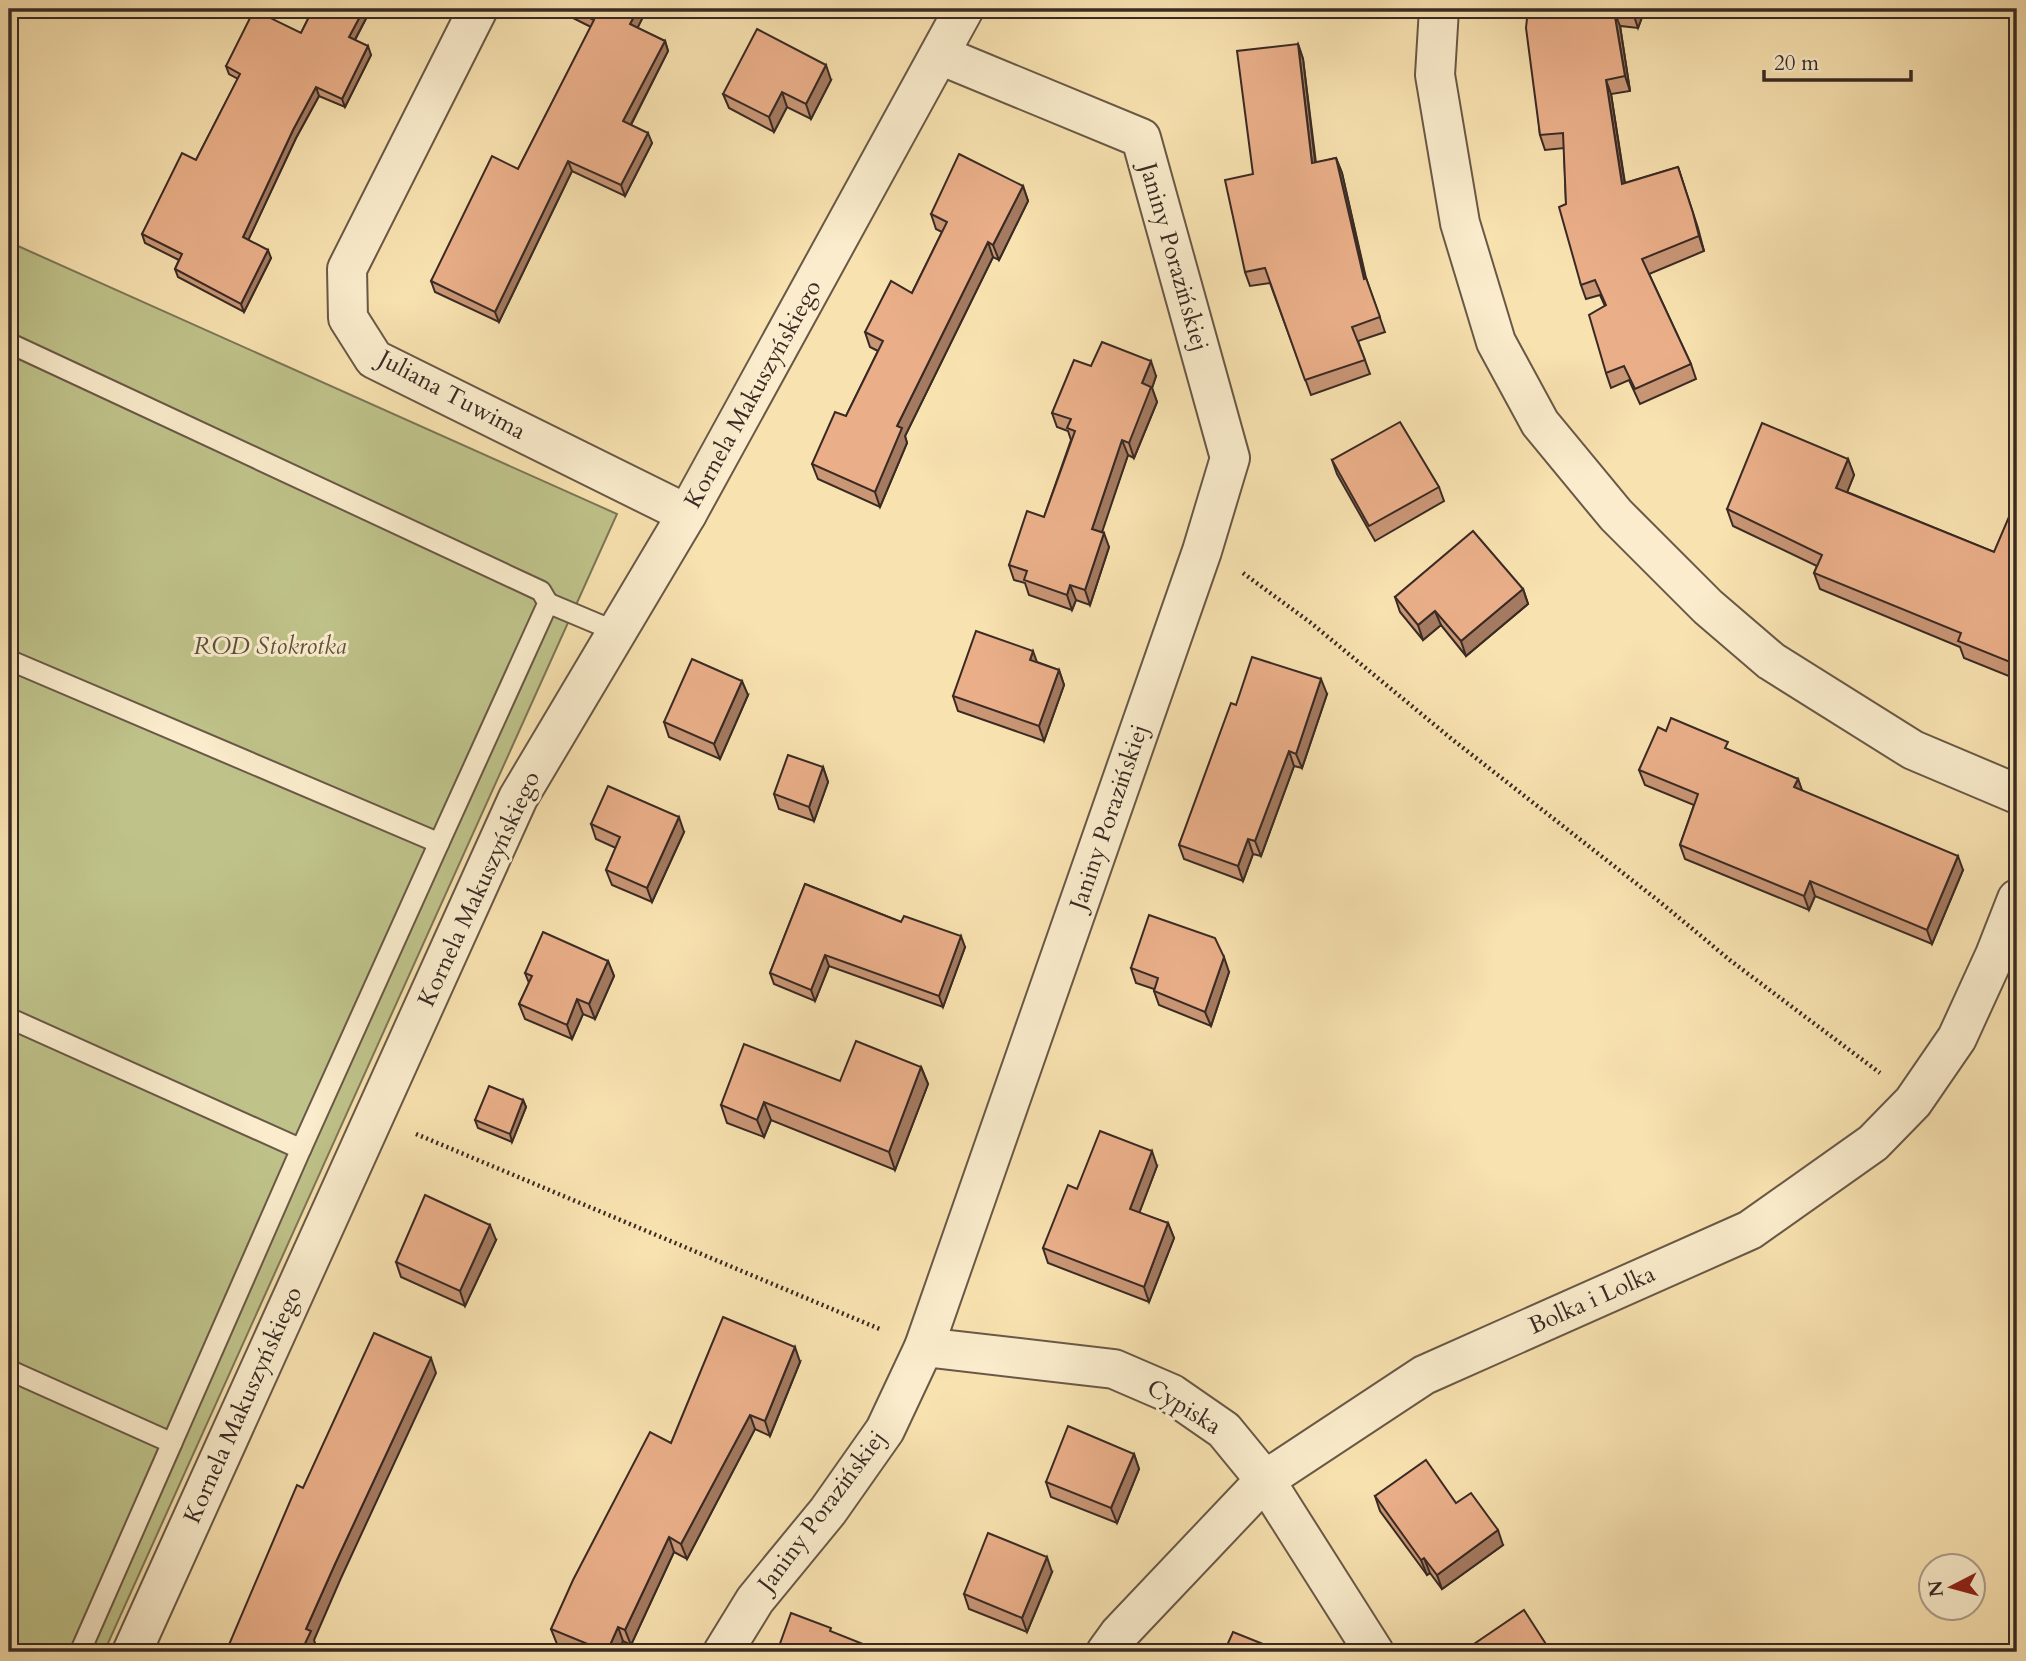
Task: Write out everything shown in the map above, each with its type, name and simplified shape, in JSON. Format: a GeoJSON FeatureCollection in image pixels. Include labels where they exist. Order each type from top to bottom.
{"type":"FeatureCollection","features":[{"type":"Feature","properties":{"kind":"street","name":"Juliana Tuwima"},"geometry":{"type":"LineString","coordinates":[[478,9],[347,269],[348,318],[374,359],[688,514]]}},
{"type":"Feature","properties":{"kind":"street","name":"Kornela Makuszyńskiego"},"geometry":{"type":"LineString","coordinates":[[132,1652],[518,798],[688,514],[964,9]]}},
{"type":"Feature","properties":{"kind":"street"},"geometry":{"type":"LineString","coordinates":[[1439,9],[1436,75],[1460,223],[1496,342],[1540,423],[1616,515],[1708,607],[1771,661],[1913,750],[2017,794]]}},
{"type":"Feature","properties":{"kind":"street","name":"Janiny Porazińskiej"},"geometry":{"type":"LineString","coordinates":[[723,1652],[755,1600],[828,1511],[885,1430],[923,1347],[1202,551],[1230,458],[1141,138],[940,55]]}},
{"type":"Feature","properties":{"kind":"street","name":"Bolka i Lolka"},"geometry":{"type":"LineString","coordinates":[[1105,1652],[1265,1480],[1424,1375],[1750,1230],[1873,1143],[1913,1102],[1957,1038],[2017,899]]}},
{"type":"Feature","properties":{"kind":"street","name":"Cypiska"},"geometry":{"type":"LineString","coordinates":[[923,1347],[1115,1368],[1172,1394],[1224,1430],[1265,1480],[1374,1652]]}},
{"type":"Feature","properties":{"kind":"lane"},"geometry":{"type":"LineString","coordinates":[[9,344],[541,591],[548,603],[617,632]]}},
{"type":"Feature","properties":{"kind":"lane"},"geometry":{"type":"LineString","coordinates":[[80,1652],[301,1149],[548,603]]}},
{"type":"Feature","properties":{"kind":"lane"},"geometry":{"type":"LineString","coordinates":[[9,660],[439,843]]}},
{"type":"Feature","properties":{"kind":"lane"},"geometry":{"type":"LineString","coordinates":[[9,1018],[301,1149]]}},
{"type":"Feature","properties":{"kind":"lane"},"geometry":{"type":"LineString","coordinates":[[9,1370],[172,1443]]}},
{"type":"Feature","properties":{"kind":"path"},"geometry":{"type":"LineString","coordinates":[[1202,551],[1232,564],[1311,623],[1453,740],[1731,961],[1877,1070],[1913,1102]]}},
{"type":"Feature","properties":{"kind":"path"},"geometry":{"type":"LineString","coordinates":[[373,1116],[923,1347]]}},
{"type":"Feature","properties":{"kind":"green space","name":"ROD Stokrotka"},"geometry":{"type":"Polygon","coordinates":[[[9,242],[617,514],[104,1652],[9,1652],[9,242]]]}},
{"type":"Feature","properties":{"kind":"building"},"geometry":{"type":"Polygon","coordinates":[[[313,9],[364,9],[349,37],[368,46],[342,99],[316,87],[293,130],[243,237],[268,250],[241,304],[175,269],[182,254],[142,234],[182,153],[196,160],[240,74],[226,66],[254,10],[301,33],[313,9]]]}},
{"type":"Feature","properties":{"kind":"building"},"geometry":{"type":"Polygon","coordinates":[[[572,9],[638,9],[630,24],[665,41],[623,121],[648,133],[621,185],[568,161],[495,312],[431,281],[492,156],[518,169],[594,20],[572,9]]]}},
{"type":"Feature","properties":{"kind":"building"},"geometry":{"type":"Polygon","coordinates":[[[1528,9],[1634,9],[1633,13],[1614,11],[1625,76],[1606,80],[1622,184],[1678,167],[1693,213],[1699,236],[1642,259],[1691,364],[1635,389],[1624,366],[1606,373],[1589,315],[1606,305],[1595,280],[1581,285],[1559,207],[1566,204],[1563,133],[1540,135],[1526,28],[1528,9]]]}},
{"type":"Feature","properties":{"kind":"building"},"geometry":{"type":"Polygon","coordinates":[[[757,29],[826,65],[806,104],[782,92],[769,117],[723,94],[757,29]]]}},
{"type":"Feature","properties":{"kind":"building"},"geometry":{"type":"Polygon","coordinates":[[[1298,44],[1312,163],[1336,158],[1364,279],[1366,278],[1380,317],[1352,327],[1365,360],[1305,380],[1265,268],[1245,272],[1225,180],[1253,174],[1237,51],[1298,44]]]}},
{"type":"Feature","properties":{"kind":"building"},"geometry":{"type":"Polygon","coordinates":[[[959,154],[1023,186],[993,245],[988,242],[897,426],[902,428],[875,492],[812,464],[835,412],[846,416],[883,341],[865,332],[891,281],[912,293],[947,222],[931,214],[959,154]]]}},
{"type":"Feature","properties":{"kind":"building"},"geometry":{"type":"Polygon","coordinates":[[[1102,342],[1151,361],[1142,383],[1151,387],[1129,443],[1122,440],[1092,529],[1104,533],[1085,590],[1070,585],[1067,595],[1024,580],[1027,571],[1009,565],[1027,511],[1044,517],[1075,431],[1067,428],[1071,419],[1052,413],[1074,360],[1091,366],[1102,342]]]}},
{"type":"Feature","properties":{"kind":"building"},"geometry":{"type":"Polygon","coordinates":[[[1400,422],[1439,487],[1369,526],[1332,460],[1400,422]]]}},
{"type":"Feature","properties":{"kind":"building"},"geometry":{"type":"Polygon","coordinates":[[[1762,423],[1848,459],[1836,488],[1994,552],[2017,498],[2017,643],[2010,662],[1958,641],[1961,633],[1814,573],[1822,555],[1727,509],[1762,423]]]}},
{"type":"Feature","properties":{"kind":"building"},"geometry":{"type":"Polygon","coordinates":[[[1473,531],[1523,589],[1461,641],[1435,611],[1418,625],[1395,597],[1473,531]]]}},
{"type":"Feature","properties":{"kind":"building"},"geometry":{"type":"Polygon","coordinates":[[[976,631],[1033,651],[1030,660],[1059,670],[1039,726],[953,696],[976,631]]]}},
{"type":"Feature","properties":{"kind":"building"},"geometry":{"type":"Polygon","coordinates":[[[1252,657],[1321,679],[1296,754],[1289,751],[1255,841],[1248,839],[1238,866],[1179,845],[1231,703],[1236,705],[1252,657]]]}},
{"type":"Feature","properties":{"kind":"building"},"geometry":{"type":"Polygon","coordinates":[[[692,659],[742,681],[714,744],[664,722],[692,659]]]}},
{"type":"Feature","properties":{"kind":"building"},"geometry":{"type":"Polygon","coordinates":[[[1671,718],[1728,742],[1725,748],[1798,779],[1794,787],[1958,856],[1927,930],[1810,881],[1804,896],[1680,845],[1698,794],[1639,770],[1658,727],[1666,731],[1671,718]]]}},
{"type":"Feature","properties":{"kind":"building"},"geometry":{"type":"Polygon","coordinates":[[[788,755],[823,767],[809,807],[774,794],[788,755]]]}},
{"type":"Feature","properties":{"kind":"building"},"geometry":{"type":"Polygon","coordinates":[[[608,786],[679,817],[647,888],[606,870],[620,837],[591,824],[608,786]]]}},
{"type":"Feature","properties":{"kind":"building"},"geometry":{"type":"Polygon","coordinates":[[[805,884],[901,922],[904,916],[961,936],[939,996],[825,955],[811,990],[770,973],[805,884]]]}},
{"type":"Feature","properties":{"kind":"building"},"geometry":{"type":"Polygon","coordinates":[[[1149,915],[1215,938],[1224,957],[1205,1012],[1154,991],[1158,978],[1131,968],[1149,915]]]}},
{"type":"Feature","properties":{"kind":"building"},"geometry":{"type":"Polygon","coordinates":[[[543,932],[608,961],[589,1004],[577,999],[567,1025],[519,1004],[532,976],[525,973],[543,932]]]}},
{"type":"Feature","properties":{"kind":"building"},"geometry":{"type":"Polygon","coordinates":[[[856,1041],[921,1067],[889,1152],[764,1102],[757,1120],[721,1105],[744,1044],[840,1081],[856,1041]]]}},
{"type":"Feature","properties":{"kind":"building"},"geometry":{"type":"Polygon","coordinates":[[[489,1086],[523,1100],[510,1134],[475,1120],[489,1086]]]}},
{"type":"Feature","properties":{"kind":"building"},"geometry":{"type":"Polygon","coordinates":[[[1100,1131],[1152,1151],[1130,1209],[1168,1223],[1144,1287],[1043,1248],[1068,1185],[1077,1189],[1100,1131]]]}},
{"type":"Feature","properties":{"kind":"building"},"geometry":{"type":"Polygon","coordinates":[[[425,1195],[490,1225],[460,1291],[396,1262],[425,1195]]]}},
{"type":"Feature","properties":{"kind":"building"},"geometry":{"type":"Polygon","coordinates":[[[723,1317],[795,1347],[765,1421],[750,1415],[681,1544],[669,1537],[625,1630],[618,1627],[607,1652],[551,1629],[573,1580],[650,1432],[671,1443],[723,1317]]]}},
{"type":"Feature","properties":{"kind":"building"},"geometry":{"type":"Polygon","coordinates":[[[374,1333],[431,1358],[306,1629],[311,1631],[301,1652],[232,1652],[234,1650],[228,1647],[297,1485],[303,1488],[374,1333]]]}},
{"type":"Feature","properties":{"kind":"building"},"geometry":{"type":"Polygon","coordinates":[[[1068,1426],[1134,1454],[1111,1508],[1046,1482],[1068,1426]]]}},
{"type":"Feature","properties":{"kind":"building"},"geometry":{"type":"Polygon","coordinates":[[[1426,1460],[1456,1503],[1471,1493],[1498,1530],[1437,1575],[1424,1558],[1421,1560],[1375,1496],[1426,1460]]]}},
{"type":"Feature","properties":{"kind":"building"},"geometry":{"type":"Polygon","coordinates":[[[988,1533],[1047,1557],[1022,1618],[964,1594],[988,1533]]]}},
{"type":"Feature","properties":{"kind":"building"},"geometry":{"type":"Polygon","coordinates":[[[1524,1610],[1551,1652],[1475,1652],[1471,1646],[1524,1610]]]}},
{"type":"Feature","properties":{"kind":"building"},"geometry":{"type":"Polygon","coordinates":[[[791,1613],[831,1628],[830,1631],[883,1652],[777,1652],[791,1613]]]}},
{"type":"Feature","properties":{"kind":"building"},"geometry":{"type":"Polygon","coordinates":[[[1233,1632],[1283,1652],[1224,1652],[1233,1632]]]}},
{"type":"Feature","properties":{"kind":"building"},"geometry":{"type":"Polygon","coordinates":[[[1568,1646],[1573,1652],[1558,1652],[1568,1646]]]}}]}
